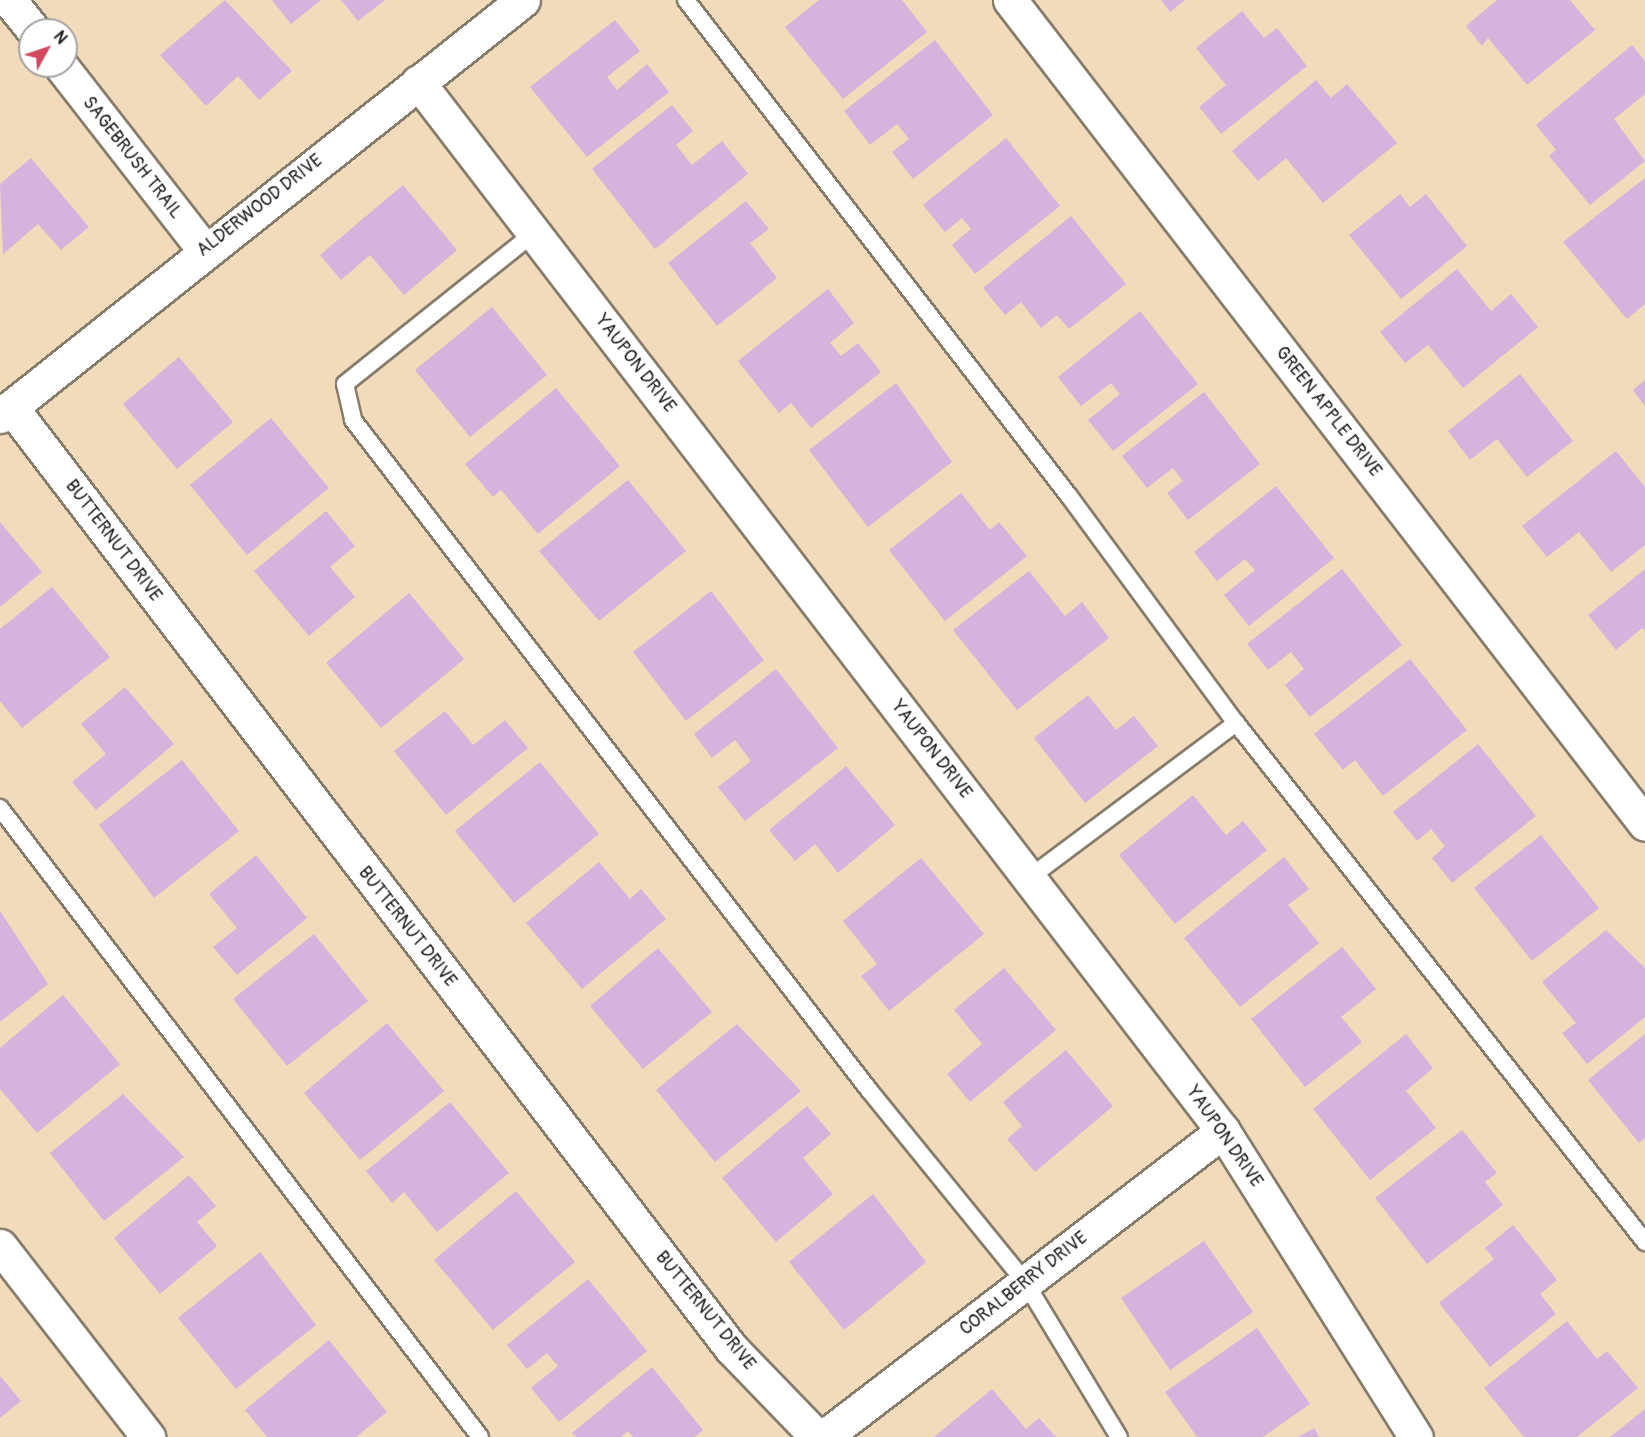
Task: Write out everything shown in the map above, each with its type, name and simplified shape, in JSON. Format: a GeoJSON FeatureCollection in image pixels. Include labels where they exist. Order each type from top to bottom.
{"type":"FeatureCollection","features":[{"type":"Feature","properties":{"kind":"street"},"geometry":{"type":"LineString","coordinates":[[9,0],[23,18]]}},
{"type":"Feature","properties":{"kind":"street","name":"ALDERWOOD DRIVE"},"geometry":{"type":"LineString","coordinates":[[5,411],[204,250],[524,0]]}},
{"type":"Feature","properties":{"kind":"street","name":"GREEN APPLE DRIVE"},"geometry":{"type":"LineString","coordinates":[[1010,0],[1645,824]]}},
{"type":"Feature","properties":{"kind":"street","name":"SAGEBRUSH TRAIL"},"geometry":{"type":"LineString","coordinates":[[70,78],[204,250]]}},
{"type":"Feature","properties":{"kind":"street","name":"YAUPON DRIVE"},"geometry":{"type":"LineString","coordinates":[[418,82],[1223,1131],[1416,1437]]}},
{"type":"Feature","properties":{"kind":"street","name":"BUTTERNUT DRIVE"},"geometry":{"type":"LineString","coordinates":[[5,411],[724,1338],[816,1437]]}},
{"type":"Feature","properties":{"kind":"street","name":"CORALBERRY DRIVE"},"geometry":{"type":"LineString","coordinates":[[824,1437],[1223,1131]]}},
{"type":"Feature","properties":{"kind":"street"},"geometry":{"type":"LineString","coordinates":[[0,1246],[134,1432]]}},
{"type":"Feature","properties":{"kind":"lane"},"geometry":{"type":"LineString","coordinates":[[686,0],[1069,496],[1236,723],[1645,1242]]}},
{"type":"Feature","properties":{"kind":"lane"},"geometry":{"type":"LineString","coordinates":[[534,233],[345,384],[353,420],[855,1071],[1025,1282],[1119,1437]]}},
{"type":"Feature","properties":{"kind":"lane"},"geometry":{"type":"LineString","coordinates":[[1029,878],[1236,723]]}},
{"type":"Feature","properties":{"kind":"lane"},"geometry":{"type":"LineString","coordinates":[[0,808],[480,1437]]}},
{"type":"Feature","properties":{"kind":"building"},"geometry":{"type":"Polygon","coordinates":[[[225,0],[292,71],[259,100],[238,76],[206,106],[160,55],[225,0]]]}},
{"type":"Feature","properties":{"kind":"building"},"geometry":{"type":"Polygon","coordinates":[[[272,0],[321,0],[291,24],[272,0]]]}},
{"type":"Feature","properties":{"kind":"building"},"geometry":{"type":"Polygon","coordinates":[[[341,0],[385,0],[358,21],[341,0]]]}},
{"type":"Feature","properties":{"kind":"building"},"geometry":{"type":"Polygon","coordinates":[[[819,0],[902,0],[927,32],[843,99],[785,27],[819,0]]]}},
{"type":"Feature","properties":{"kind":"building"},"geometry":{"type":"Polygon","coordinates":[[[1161,0],[1185,0],[1170,12],[1161,0]]]}},
{"type":"Feature","properties":{"kind":"building"},"geometry":{"type":"Polygon","coordinates":[[[1497,0],[1570,0],[1595,30],[1527,85],[1488,38],[1482,46],[1466,26],[1497,0]]]}},
{"type":"Feature","properties":{"kind":"building"},"geometry":{"type":"Polygon","coordinates":[[[1242,11],[1264,38],[1277,28],[1307,66],[1221,134],[1199,107],[1226,85],[1196,48],[1242,11]]]}},
{"type":"Feature","properties":{"kind":"building"},"geometry":{"type":"Polygon","coordinates":[[[615,20],[640,51],[607,77],[617,90],[647,64],[669,92],[587,157],[530,87],[615,20]]]}},
{"type":"Feature","properties":{"kind":"building"},"geometry":{"type":"Polygon","coordinates":[[[935,40],[993,115],[913,179],[892,152],[909,139],[897,124],[870,145],[844,111],[935,40]]]}},
{"type":"Feature","properties":{"kind":"building"},"geometry":{"type":"Polygon","coordinates":[[[1632,45],[1645,61],[1645,94],[1614,119],[1645,161],[1590,205],[1549,156],[1556,150],[1536,125],[1632,45]]]}},
{"type":"Feature","properties":{"kind":"building"},"geometry":{"type":"Polygon","coordinates":[[[1316,80],[1331,98],[1347,84],[1397,143],[1323,203],[1286,158],[1258,181],[1232,151],[1316,80]]]}},
{"type":"Feature","properties":{"kind":"building"},"geometry":{"type":"Polygon","coordinates":[[[672,105],[693,131],[676,145],[692,165],[722,141],[748,174],[655,249],[592,169],[672,105]]]}},
{"type":"Feature","properties":{"kind":"building"},"geometry":{"type":"Polygon","coordinates":[[[1006,138],[1060,206],[975,274],[952,245],[971,229],[962,218],[945,232],[923,205],[1006,138]]]}},
{"type":"Feature","properties":{"kind":"building"},"geometry":{"type":"Polygon","coordinates":[[[31,158],[89,227],[61,250],[38,224],[3,254],[0,184],[31,158]]]}},
{"type":"Feature","properties":{"kind":"building"},"geometry":{"type":"Polygon","coordinates":[[[1645,178],[1645,304],[1627,319],[1563,242],[1645,178]]]}},
{"type":"Feature","properties":{"kind":"building"},"geometry":{"type":"Polygon","coordinates":[[[403,185],[457,250],[404,295],[370,255],[341,280],[320,255],[403,185]]]}},
{"type":"Feature","properties":{"kind":"building"},"geometry":{"type":"Polygon","coordinates":[[[1400,194],[1410,207],[1426,194],[1467,246],[1401,299],[1349,235],[1400,194]]]}},
{"type":"Feature","properties":{"kind":"building"},"geometry":{"type":"Polygon","coordinates":[[[746,201],[769,229],[750,243],[777,278],[717,326],[668,263],[746,201]]]}},
{"type":"Feature","properties":{"kind":"building"},"geometry":{"type":"Polygon","coordinates":[[[1071,216],[1126,284],[1069,329],[1057,315],[1041,328],[1021,302],[1005,315],[983,288],[1071,216]]]}},
{"type":"Feature","properties":{"kind":"building"},"geometry":{"type":"Polygon","coordinates":[[[1457,269],[1491,311],[1511,294],[1538,327],[1463,388],[1428,345],[1405,363],[1380,332],[1457,269]]]}},
{"type":"Feature","properties":{"kind":"building"},"geometry":{"type":"Polygon","coordinates":[[[828,289],[854,323],[830,343],[841,356],[858,343],[881,372],[811,428],[791,403],[779,413],[738,361],[828,289]]]}},
{"type":"Feature","properties":{"kind":"building"},"geometry":{"type":"Polygon","coordinates":[[[492,307],[547,375],[470,437],[415,370],[492,307]]]}},
{"type":"Feature","properties":{"kind":"building"},"geometry":{"type":"Polygon","coordinates":[[[1140,311],[1198,384],[1113,451],[1088,420],[1120,394],[1111,383],[1081,406],[1058,377],[1140,311]]]}},
{"type":"Feature","properties":{"kind":"building"},"geometry":{"type":"Polygon","coordinates":[[[179,357],[233,422],[177,469],[123,404],[179,357]]]}},
{"type":"Feature","properties":{"kind":"building"},"geometry":{"type":"Polygon","coordinates":[[[1520,374],[1573,441],[1527,477],[1497,439],[1470,460],[1448,431],[1520,374]]]}},
{"type":"Feature","properties":{"kind":"building"},"geometry":{"type":"Polygon","coordinates":[[[1645,380],[1645,406],[1633,390],[1645,380]]]}},
{"type":"Feature","properties":{"kind":"building"},"geometry":{"type":"Polygon","coordinates":[[[896,383],[952,462],[868,527],[809,450],[896,383]]]}},
{"type":"Feature","properties":{"kind":"building"},"geometry":{"type":"Polygon","coordinates":[[[556,388],[620,466],[538,534],[501,490],[493,497],[465,464],[556,388]]]}},
{"type":"Feature","properties":{"kind":"building"},"geometry":{"type":"Polygon","coordinates":[[[1204,392],[1260,464],[1188,520],[1167,493],[1183,481],[1173,468],[1147,488],[1122,456],[1204,392]]]}},
{"type":"Feature","properties":{"kind":"building"},"geometry":{"type":"Polygon","coordinates":[[[271,418],[329,488],[247,555],[190,485],[271,418]]]}},
{"type":"Feature","properties":{"kind":"building"},"geometry":{"type":"Polygon","coordinates":[[[1616,451],[1645,487],[1645,545],[1611,572],[1579,532],[1547,557],[1522,526],[1616,451]]]}},
{"type":"Feature","properties":{"kind":"building"},"geometry":{"type":"Polygon","coordinates":[[[628,480],[686,551],[599,621],[539,551],[628,480]]]}},
{"type":"Feature","properties":{"kind":"building"},"geometry":{"type":"Polygon","coordinates":[[[1276,486],[1334,558],[1249,626],[1224,595],[1255,570],[1245,559],[1217,581],[1194,552],[1276,486]]]}},
{"type":"Feature","properties":{"kind":"building"},"geometry":{"type":"Polygon","coordinates":[[[961,493],[990,530],[999,522],[1027,556],[945,621],[889,550],[961,493]]]}},
{"type":"Feature","properties":{"kind":"building"},"geometry":{"type":"Polygon","coordinates":[[[326,511],[355,546],[330,567],[355,597],[309,636],[254,571],[326,511]]]}},
{"type":"Feature","properties":{"kind":"building"},"geometry":{"type":"Polygon","coordinates":[[[0,522],[42,572],[0,607],[0,522]]]}},
{"type":"Feature","properties":{"kind":"building"},"geometry":{"type":"Polygon","coordinates":[[[1342,569],[1402,645],[1310,717],[1285,685],[1304,669],[1291,652],[1268,670],[1247,644],[1342,569]]]}},
{"type":"Feature","properties":{"kind":"building"},"geometry":{"type":"Polygon","coordinates":[[[1645,569],[1645,631],[1642,628],[1616,650],[1588,615],[1645,569]]]}},
{"type":"Feature","properties":{"kind":"building"},"geometry":{"type":"Polygon","coordinates":[[[1029,571],[1065,616],[1082,602],[1109,638],[1017,710],[953,630],[1029,571]]]}},
{"type":"Feature","properties":{"kind":"building"},"geometry":{"type":"Polygon","coordinates":[[[52,587],[110,657],[22,728],[0,701],[0,629],[52,587]]]}},
{"type":"Feature","properties":{"kind":"building"},"geometry":{"type":"Polygon","coordinates":[[[711,591],[764,660],[686,721],[633,652],[711,591]]]}},
{"type":"Feature","properties":{"kind":"building"},"geometry":{"type":"Polygon","coordinates":[[[409,593],[464,659],[381,728],[326,663],[409,593]]]}},
{"type":"Feature","properties":{"kind":"building"},"geometry":{"type":"Polygon","coordinates":[[[1410,659],[1467,730],[1383,796],[1355,760],[1343,770],[1314,734],[1410,659]]]}},
{"type":"Feature","properties":{"kind":"building"},"geometry":{"type":"Polygon","coordinates":[[[776,669],[838,748],[745,821],[718,787],[751,761],[735,740],[712,758],[694,734],[776,669]]]}},
{"type":"Feature","properties":{"kind":"building"},"geometry":{"type":"Polygon","coordinates":[[[125,687],[174,744],[96,810],[72,782],[106,754],[81,724],[125,687]]]}},
{"type":"Feature","properties":{"kind":"building"},"geometry":{"type":"Polygon","coordinates":[[[1088,695],[1116,730],[1134,716],[1158,746],[1085,803],[1034,738],[1088,695]]]}},
{"type":"Feature","properties":{"kind":"building"},"geometry":{"type":"Polygon","coordinates":[[[445,711],[473,745],[505,720],[528,748],[446,815],[394,751],[445,711]]]}},
{"type":"Feature","properties":{"kind":"building"},"geometry":{"type":"Polygon","coordinates":[[[1478,744],[1536,816],[1452,883],[1432,858],[1445,846],[1431,829],[1417,841],[1393,812],[1478,744]]]}},
{"type":"Feature","properties":{"kind":"building"},"geometry":{"type":"Polygon","coordinates":[[[182,760],[239,831],[154,898],[99,825],[182,760]]]}},
{"type":"Feature","properties":{"kind":"building"},"geometry":{"type":"Polygon","coordinates":[[[540,762],[599,834],[514,903],[455,831],[540,762]]]}},
{"type":"Feature","properties":{"kind":"building"},"geometry":{"type":"Polygon","coordinates":[[[846,766],[895,825],[838,873],[815,844],[795,861],[769,830],[846,766]]]}},
{"type":"Feature","properties":{"kind":"building"},"geometry":{"type":"Polygon","coordinates":[[[1193,795],[1226,835],[1243,821],[1267,850],[1175,924],[1119,855],[1193,795]]]}},
{"type":"Feature","properties":{"kind":"building"},"geometry":{"type":"Polygon","coordinates":[[[1541,835],[1599,908],[1532,961],[1474,888],[1541,835]]]}},
{"type":"Feature","properties":{"kind":"building"},"geometry":{"type":"Polygon","coordinates":[[[256,855],[307,918],[237,975],[213,947],[237,928],[209,894],[256,855]]]}},
{"type":"Feature","properties":{"kind":"building"},"geometry":{"type":"Polygon","coordinates":[[[1284,857],[1309,889],[1288,905],[1319,943],[1240,1007],[1184,938],[1284,857]]]}},
{"type":"Feature","properties":{"kind":"building"},"geometry":{"type":"Polygon","coordinates":[[[921,858],[984,934],[889,1011],[861,976],[877,964],[843,921],[921,858]]]}},
{"type":"Feature","properties":{"kind":"building"},"geometry":{"type":"Polygon","coordinates":[[[599,862],[630,899],[641,889],[666,919],[582,989],[526,923],[599,862]]]}},
{"type":"Feature","properties":{"kind":"building"},"geometry":{"type":"Polygon","coordinates":[[[0,911],[48,984],[0,1022],[0,911]]]}},
{"type":"Feature","properties":{"kind":"building"},"geometry":{"type":"Polygon","coordinates":[[[1606,930],[1645,968],[1645,1017],[1587,1064],[1562,1033],[1576,1023],[1542,982],[1606,930]]]}},
{"type":"Feature","properties":{"kind":"building"},"geometry":{"type":"Polygon","coordinates":[[[314,934],[368,1001],[287,1066],[233,999],[314,934]]]}},
{"type":"Feature","properties":{"kind":"building"},"geometry":{"type":"Polygon","coordinates":[[[1342,947],[1376,989],[1341,1017],[1362,1042],[1305,1087],[1251,1019],[1342,947]]]}},
{"type":"Feature","properties":{"kind":"building"},"geometry":{"type":"Polygon","coordinates":[[[658,948],[712,1012],[643,1069],[590,1006],[658,948]]]}},
{"type":"Feature","properties":{"kind":"building"},"geometry":{"type":"Polygon","coordinates":[[[1004,968],[1056,1030],[970,1102],[947,1074],[982,1044],[954,1010],[1004,968]]]}},
{"type":"Feature","properties":{"kind":"building"},"geometry":{"type":"Polygon","coordinates":[[[63,995],[120,1064],[37,1133],[0,1089],[0,1048],[63,995]]]}},
{"type":"Feature","properties":{"kind":"building"},"geometry":{"type":"Polygon","coordinates":[[[387,1023],[444,1091],[360,1160],[304,1093],[387,1023]]]}},
{"type":"Feature","properties":{"kind":"building"},"geometry":{"type":"Polygon","coordinates":[[[737,1024],[801,1091],[715,1162],[656,1090],[737,1024]]]}},
{"type":"Feature","properties":{"kind":"building"},"geometry":{"type":"Polygon","coordinates":[[[1406,1034],[1433,1068],[1406,1091],[1436,1128],[1370,1180],[1313,1109],[1406,1034]]]}},
{"type":"Feature","properties":{"kind":"building"},"geometry":{"type":"Polygon","coordinates":[[[1645,1034],[1645,1138],[1639,1143],[1588,1080],[1645,1034]]]}},
{"type":"Feature","properties":{"kind":"building"},"geometry":{"type":"Polygon","coordinates":[[[1066,1050],[1113,1106],[1035,1172],[1007,1139],[1022,1126],[1003,1102],[1066,1050]]]}},
{"type":"Feature","properties":{"kind":"building"},"geometry":{"type":"Polygon","coordinates":[[[123,1094],[184,1157],[104,1221],[50,1153],[123,1094]]]}},
{"type":"Feature","properties":{"kind":"building"},"geometry":{"type":"Polygon","coordinates":[[[450,1102],[509,1173],[437,1232],[404,1192],[392,1203],[366,1171],[450,1102]]]}},
{"type":"Feature","properties":{"kind":"building"},"geometry":{"type":"Polygon","coordinates":[[[807,1106],[831,1134],[803,1158],[833,1194],[776,1242],[722,1178],[807,1106]]]}},
{"type":"Feature","properties":{"kind":"building"},"geometry":{"type":"Polygon","coordinates":[[[1462,1130],[1497,1173],[1485,1182],[1503,1205],[1427,1264],[1375,1198],[1462,1130]]]}},
{"type":"Feature","properties":{"kind":"building"},"geometry":{"type":"Polygon","coordinates":[[[189,1175],[216,1206],[197,1222],[217,1246],[160,1294],[114,1238],[189,1175]]]}},
{"type":"Feature","properties":{"kind":"building"},"geometry":{"type":"Polygon","coordinates":[[[516,1191],[575,1262],[493,1330],[434,1260],[516,1191]]]}},
{"type":"Feature","properties":{"kind":"building"},"geometry":{"type":"Polygon","coordinates":[[[873,1194],[926,1262],[844,1330],[789,1262],[873,1194]]]}},
{"type":"Feature","properties":{"kind":"building"},"geometry":{"type":"Polygon","coordinates":[[[1513,1225],[1557,1280],[1540,1294],[1556,1314],[1490,1367],[1439,1303],[1494,1259],[1485,1248],[1513,1225]]]}},
{"type":"Feature","properties":{"kind":"building"},"geometry":{"type":"Polygon","coordinates":[[[1204,1241],[1253,1312],[1170,1370],[1121,1298],[1204,1241]]]}},
{"type":"Feature","properties":{"kind":"building"},"geometry":{"type":"Polygon","coordinates":[[[260,1252],[316,1325],[236,1389],[178,1318],[260,1252]]]}},
{"type":"Feature","properties":{"kind":"building"},"geometry":{"type":"Polygon","coordinates":[[[588,1279],[647,1351],[559,1422],[531,1388],[558,1366],[547,1353],[527,1369],[507,1345],[588,1279]]]}},
{"type":"Feature","properties":{"kind":"building"},"geometry":{"type":"Polygon","coordinates":[[[1567,1321],[1597,1359],[1607,1351],[1638,1388],[1577,1437],[1524,1437],[1484,1388],[1567,1321]]]}},
{"type":"Feature","properties":{"kind":"building"},"geometry":{"type":"Polygon","coordinates":[[[1257,1328],[1310,1404],[1263,1437],[1197,1437],[1165,1392],[1257,1328]]]}},
{"type":"Feature","properties":{"kind":"building"},"geometry":{"type":"Polygon","coordinates":[[[329,1340],[387,1412],[356,1437],[267,1437],[245,1410],[329,1340]]]}},
{"type":"Feature","properties":{"kind":"building"},"geometry":{"type":"Polygon","coordinates":[[[652,1367],[703,1430],[695,1437],[633,1437],[628,1431],[621,1437],[576,1437],[572,1433],[652,1367]]]}},
{"type":"Feature","properties":{"kind":"building"},"geometry":{"type":"Polygon","coordinates":[[[0,1376],[21,1401],[0,1418],[0,1376]]]}},
{"type":"Feature","properties":{"kind":"building"},"geometry":{"type":"Polygon","coordinates":[[[992,1389],[1026,1429],[1039,1418],[1056,1437],[934,1437],[992,1389]]]}},
{"type":"Feature","properties":{"kind":"building"},"geometry":{"type":"Polygon","coordinates":[[[1645,1409],[1645,1437],[1610,1437],[1645,1409]]]}},
{"type":"Feature","properties":{"kind":"building"},"geometry":{"type":"Polygon","coordinates":[[[1314,1428],[1319,1437],[1298,1437],[1314,1428]]]}}]}
